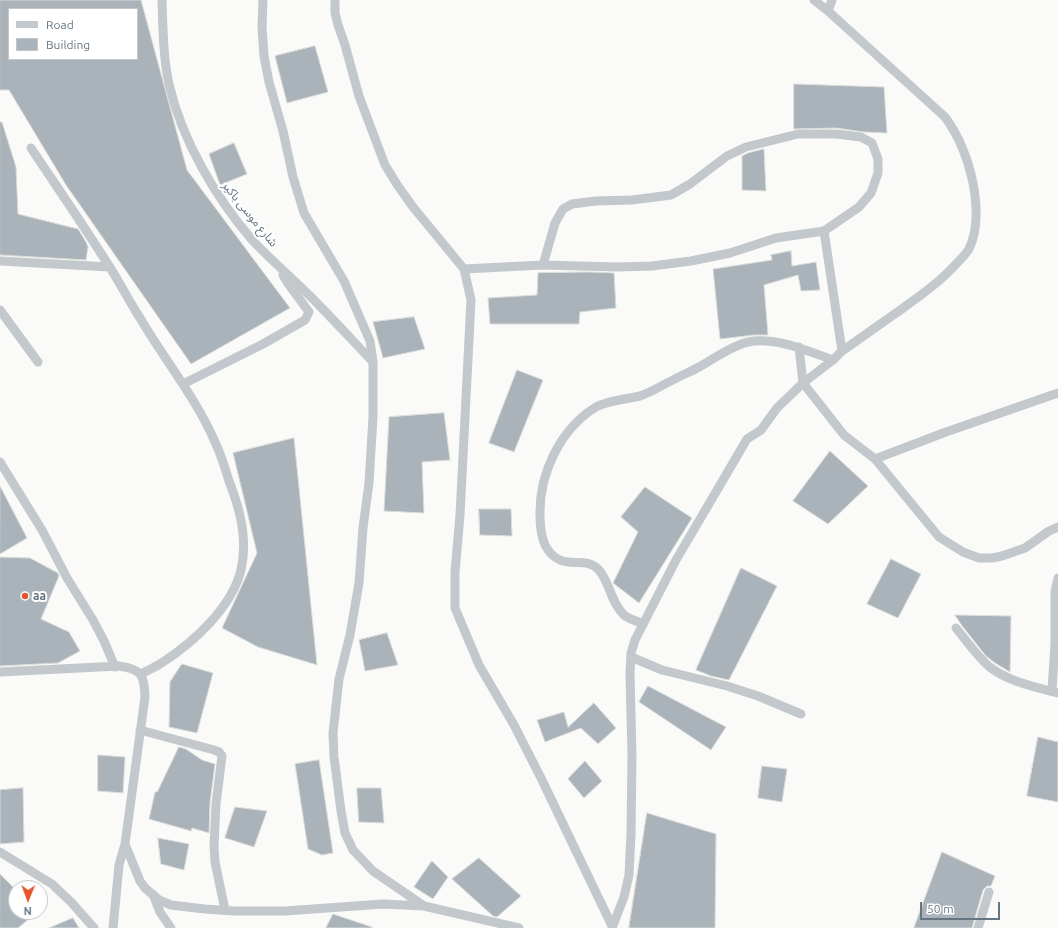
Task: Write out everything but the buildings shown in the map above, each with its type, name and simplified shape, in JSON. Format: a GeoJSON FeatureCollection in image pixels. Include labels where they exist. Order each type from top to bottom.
{"type":"FeatureCollection","features":[{"type":"Feature","properties":{"kind":"street","name":"شارع موسى باكير"},"geometry":{"type":"LineString","coordinates":[[162,0],[164,55],[169,85],[175,107],[190,143],[217,195],[254,241],[310,296],[372,362]]}},
{"type":"Feature","properties":{"kind":"street"},"geometry":{"type":"LineString","coordinates":[[263,0],[262,27],[264,56],[269,82],[283,131],[292,177],[304,212],[344,281],[370,341],[373,417],[359,583],[350,635],[339,679],[333,733],[334,757],[345,833],[352,850],[373,871],[424,906]]}},
{"type":"Feature","properties":{"kind":"street"},"geometry":{"type":"LineString","coordinates":[[335,0],[335,13],[359,96],[385,165],[413,207],[464,269],[471,300],[460,515],[455,572],[455,608],[479,665],[514,725],[542,778],[612,927]]}},
{"type":"Feature","properties":{"kind":"street"},"geometry":{"type":"LineString","coordinates":[[612,927],[624,897],[628,875],[632,755],[631,657],[635,640],[676,560],[747,438],[761,430],[777,408],[803,383],[833,360],[842,351],[924,293],[948,273],[968,250],[972,239],[975,221],[975,194],[962,146],[945,116],[814,0]]}},
{"type":"Feature","properties":{"kind":"street"},"geometry":{"type":"LineString","coordinates":[[828,11],[832,0]]}},
{"type":"Feature","properties":{"kind":"street"},"geometry":{"type":"LineString","coordinates":[[464,269],[543,265],[617,267],[652,266],[691,261],[730,253],[776,238],[824,231],[859,207],[871,193],[878,173],[878,159],[872,144],[861,137],[836,134],[798,134],[746,147],[727,156],[690,184],[671,195],[632,200],[596,201],[572,204],[563,209],[555,223],[543,265]]}},
{"type":"Feature","properties":{"kind":"street"},"geometry":{"type":"LineString","coordinates":[[31,148],[110,267],[140,319],[183,384],[215,442],[238,505],[243,528],[241,569],[236,583],[225,604],[193,639],[163,662],[141,674]]}},
{"type":"Feature","properties":{"kind":"street"},"geometry":{"type":"LineString","coordinates":[[824,231],[842,351]]}},
{"type":"Feature","properties":{"kind":"street"},"geometry":{"type":"LineString","coordinates":[[0,261],[110,267]]}},
{"type":"Feature","properties":{"kind":"street"},"geometry":{"type":"LineString","coordinates":[[183,384],[263,344],[305,320],[310,312],[287,282],[280,268]]}},
{"type":"Feature","properties":{"kind":"street"},"geometry":{"type":"LineString","coordinates":[[0,310],[38,362]]}},
{"type":"Feature","properties":{"kind":"street"},"geometry":{"type":"LineString","coordinates":[[643,624],[624,615],[617,605],[599,570],[591,563],[567,563],[554,556],[545,544],[540,527],[540,502],[549,462],[571,428],[582,416],[598,406],[641,395],[695,369],[732,348],[754,341],[799,347],[833,360]]}},
{"type":"Feature","properties":{"kind":"street"},"geometry":{"type":"LineString","coordinates":[[799,347],[803,383],[844,434],[875,459],[939,537],[963,552],[979,558],[992,558],[1025,548],[1049,531],[1058,527]]}},
{"type":"Feature","properties":{"kind":"street"},"geometry":{"type":"LineString","coordinates":[[875,459],[946,432],[1058,393]]}},
{"type":"Feature","properties":{"kind":"street"},"geometry":{"type":"LineString","coordinates":[[0,462],[42,530],[67,578],[94,620],[115,667]]}},
{"type":"Feature","properties":{"kind":"street"},"geometry":{"type":"LineString","coordinates":[[956,628],[990,667],[1005,677],[1055,692],[1055,592],[1058,578]]}},
{"type":"Feature","properties":{"kind":"street"},"geometry":{"type":"LineString","coordinates":[[631,657],[662,670],[758,696],[801,714]]}},
{"type":"Feature","properties":{"kind":"street"},"geometry":{"type":"LineString","coordinates":[[0,672],[115,667],[132,668],[141,674],[145,685],[145,697],[125,844],[119,865],[113,928]]}},
{"type":"Feature","properties":{"kind":"street"},"geometry":{"type":"LineString","coordinates":[[140,730],[214,750],[222,756],[216,804],[214,846],[215,862],[226,910]]}},
{"type":"Feature","properties":{"kind":"street"},"geometry":{"type":"LineString","coordinates":[[125,844],[140,881],[159,900],[171,905],[226,910],[285,910],[383,904],[424,906],[519,928]]}},
{"type":"Feature","properties":{"kind":"street"},"geometry":{"type":"LineString","coordinates":[[0,852],[52,884],[71,902],[94,928]]}},
{"type":"Feature","properties":{"kind":"street"},"geometry":{"type":"LineString","coordinates":[[978,928],[989,892]]}},
{"type":"Feature","properties":{"kind":"street"},"geometry":{"type":"LineString","coordinates":[[153,894],[160,912],[171,928]]}},
{"type":"Feature","properties":{"kind":"street"},"geometry":{"type":"LineString","coordinates":[[476,918],[483,928]]}},
{"type":"Feature","properties":{"kind":"place","name":"aa"},"geometry":{"type":"Point","coordinates":[25,596]}}]}
